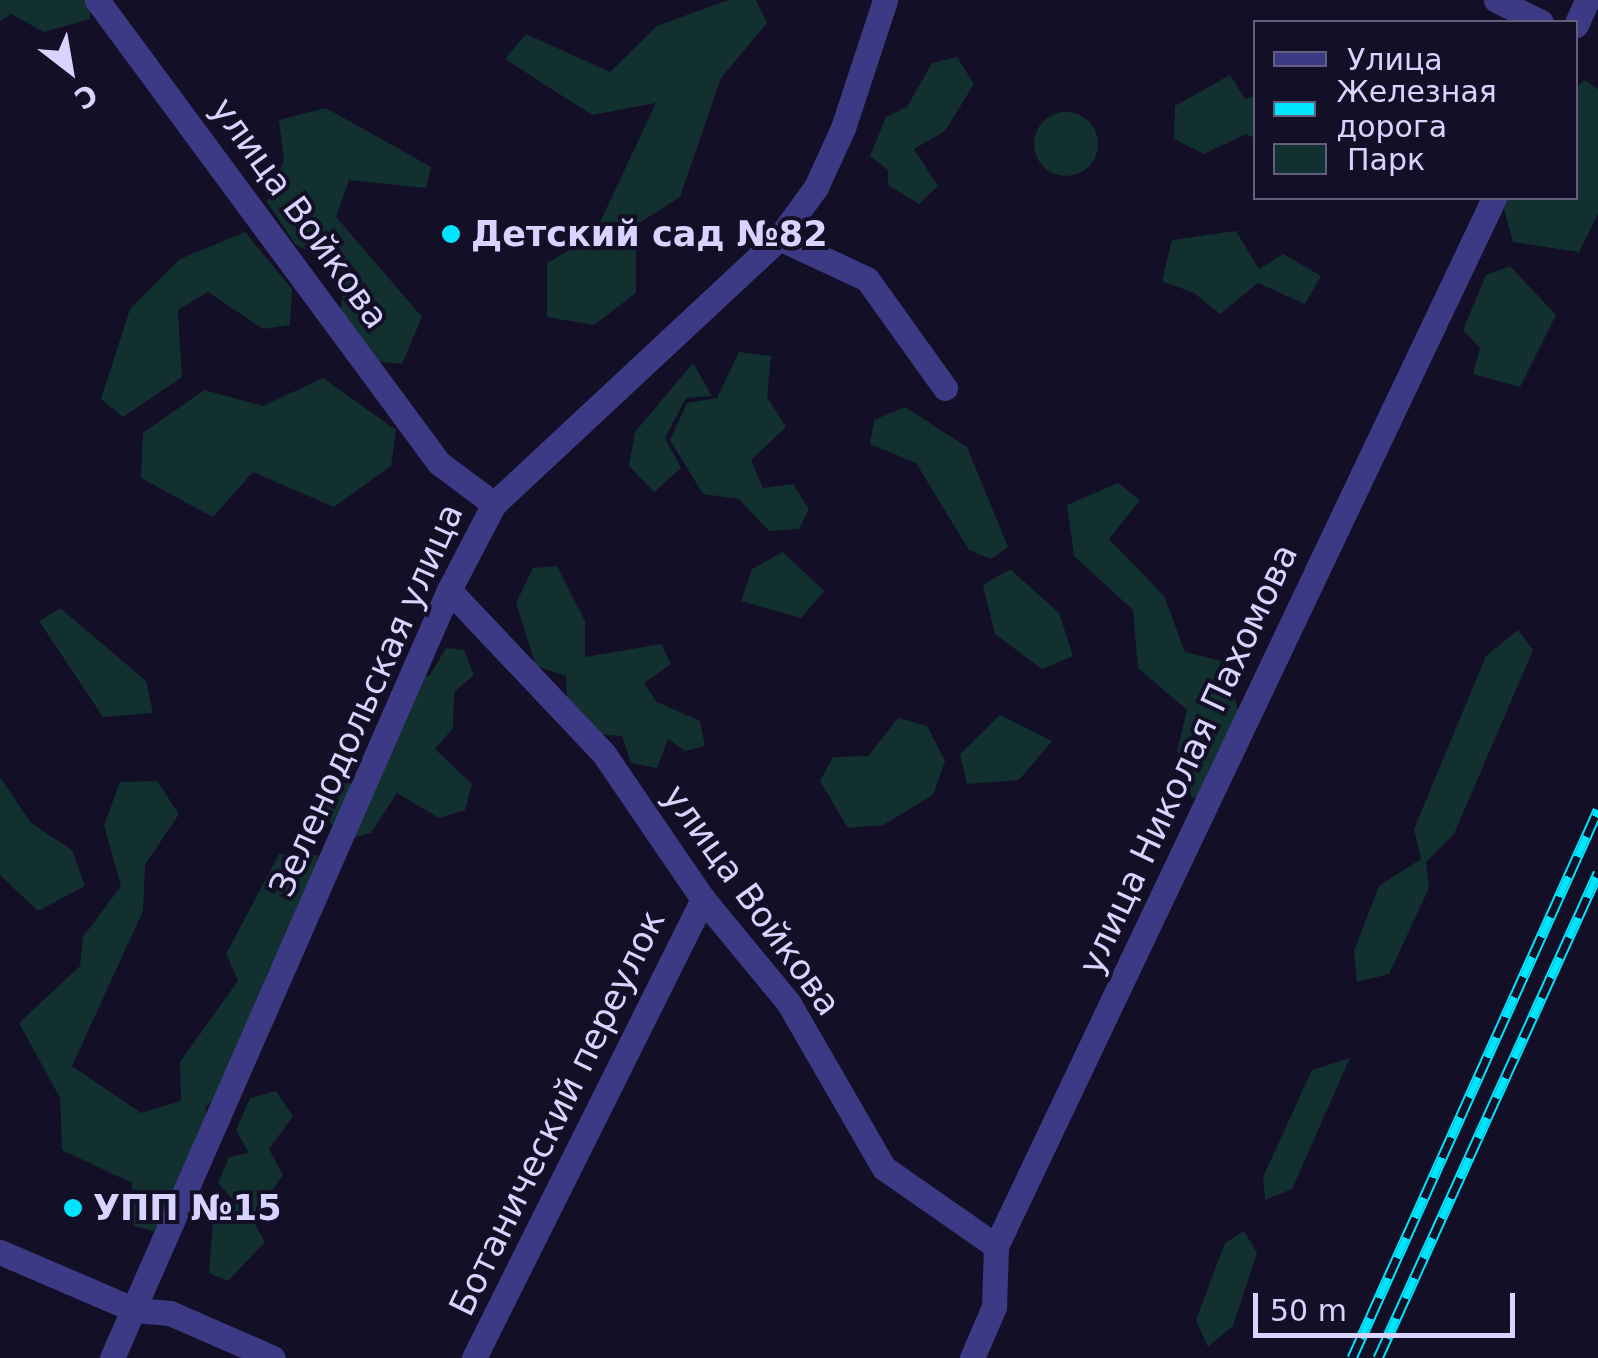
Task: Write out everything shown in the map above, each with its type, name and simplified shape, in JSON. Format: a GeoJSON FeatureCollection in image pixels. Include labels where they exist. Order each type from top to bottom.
{"type":"FeatureCollection","features":[{"type":"Feature","properties":{"kind":"street","name":"улица Войкова"},"geometry":{"type":"LineString","coordinates":[[97,0],[439,463],[494,504]]}},
{"type":"Feature","properties":{"kind":"street","name":"Зеленодольская улица"},"geometry":{"type":"LineString","coordinates":[[112,1358],[449,590],[494,504],[778,238],[816,188],[843,128],[885,0]]}},
{"type":"Feature","properties":{"kind":"street"},"geometry":{"type":"LineString","coordinates":[[1496,0],[1537,20]]}},
{"type":"Feature","properties":{"kind":"street","name":"улица Николая Пахомова"},"geometry":{"type":"LineString","coordinates":[[972,1358],[994,1307],[996,1246],[1493,200]]}},
{"type":"Feature","properties":{"kind":"street"},"geometry":{"type":"LineString","coordinates":[[778,238],[867,279],[945,388]]}},
{"type":"Feature","properties":{"kind":"street","name":"улица Войкова"},"geometry":{"type":"LineString","coordinates":[[449,590],[604,754],[703,899],[788,1002],[884,1168],[996,1246]]}},
{"type":"Feature","properties":{"kind":"street","name":"Ботанический переулок"},"geometry":{"type":"LineString","coordinates":[[474,1358],[703,899]]}},
{"type":"Feature","properties":{"kind":"street"},"geometry":{"type":"LineString","coordinates":[[0,1252],[134,1310],[170,1313],[273,1358]]}},
{"type":"Feature","properties":{"kind":"green space"},"geometry":{"type":"Polygon","coordinates":[[[0,0],[90,0],[90,19],[44,32],[11,14],[0,21],[0,0]]]}},
{"type":"Feature","properties":{"kind":"green space"},"geometry":{"type":"Polygon","coordinates":[[[728,0],[756,0],[767,23],[721,78],[680,197],[636,225],[636,293],[594,325],[547,317],[547,263],[593,237],[656,103],[592,115],[505,59],[526,34],[610,72],[657,26],[728,0]]]}},
{"type":"Feature","properties":{"kind":"green space"},"geometry":{"type":"Polygon","coordinates":[[[957,57],[974,84],[945,131],[914,149],[938,186],[919,204],[888,185],[888,170],[870,156],[886,117],[907,107],[932,63],[957,57]]]}},
{"type":"Feature","properties":{"kind":"green space"},"geometry":{"type":"Polygon","coordinates":[[[1230,75],[1245,99],[1253,97],[1253,137],[1246,134],[1204,154],[1174,139],[1175,106],[1230,75]]]}},
{"type":"Feature","properties":{"kind":"green space"},"geometry":{"type":"Polygon","coordinates":[[[1584,80],[1598,89],[1598,214],[1579,252],[1513,242],[1502,200],[1578,200],[1578,86],[1584,80]]]}},
{"type":"Feature","properties":{"kind":"green space"},"geometry":{"type":"Polygon","coordinates":[[[326,108],[431,167],[426,188],[349,180],[336,217],[422,317],[402,364],[366,360],[338,320],[347,274],[295,244],[267,202],[284,160],[279,120],[326,108]]]}},
{"type":"Feature","properties":{"kind":"green space"},"geometry":{"type":"Polygon","coordinates":[[[1066,112],[1088,122],[1098,144],[1088,166],[1066,176],[1044,166],[1034,144],[1044,122],[1066,112]]]}},
{"type":"Feature","properties":{"kind":"green space"},"geometry":{"type":"Polygon","coordinates":[[[1236,231],[1259,269],[1283,254],[1321,276],[1305,304],[1258,283],[1220,314],[1194,293],[1162,281],[1172,240],[1236,231]]]}},
{"type":"Feature","properties":{"kind":"green space"},"geometry":{"type":"Polygon","coordinates":[[[245,232],[292,289],[290,325],[263,329],[208,292],[178,310],[182,377],[123,417],[101,399],[130,309],[180,259],[245,232]]]}},
{"type":"Feature","properties":{"kind":"green space"},"geometry":{"type":"Polygon","coordinates":[[[1510,266],[1556,315],[1520,387],[1473,374],[1480,348],[1463,330],[1486,275],[1510,266]]]}},
{"type":"Feature","properties":{"kind":"green space"},"geometry":{"type":"Polygon","coordinates":[[[739,352],[771,356],[767,397],[786,427],[751,460],[763,488],[793,484],[809,509],[799,529],[769,531],[739,499],[703,494],[670,440],[687,403],[717,398],[739,352]]]}},
{"type":"Feature","properties":{"kind":"green space"},"geometry":{"type":"Polygon","coordinates":[[[693,363],[712,396],[686,398],[665,438],[681,468],[654,492],[629,466],[635,432],[693,363]]]}},
{"type":"Feature","properties":{"kind":"green space"},"geometry":{"type":"Polygon","coordinates":[[[323,378],[396,430],[391,466],[334,507],[253,472],[213,517],[141,478],[143,433],[204,390],[263,406],[323,378]]]}},
{"type":"Feature","properties":{"kind":"green space"},"geometry":{"type":"Polygon","coordinates":[[[905,407],[967,447],[1008,547],[991,559],[969,550],[916,463],[870,444],[874,420],[905,407]]]}},
{"type":"Feature","properties":{"kind":"green space"},"geometry":{"type":"Polygon","coordinates":[[[1118,483],[1140,500],[1109,539],[1164,596],[1185,652],[1225,662],[1245,736],[1221,795],[1192,798],[1177,751],[1187,710],[1138,668],[1133,610],[1074,556],[1067,505],[1118,483]]]}},
{"type":"Feature","properties":{"kind":"green space"},"geometry":{"type":"Polygon","coordinates":[[[783,552],[824,591],[801,618],[741,601],[752,569],[783,552]]]}},
{"type":"Feature","properties":{"kind":"green space"},"geometry":{"type":"Polygon","coordinates":[[[557,566],[585,621],[585,657],[661,644],[671,664],[644,683],[657,702],[700,721],[705,746],[685,751],[668,739],[657,768],[631,763],[622,736],[597,734],[567,700],[566,676],[536,666],[516,603],[533,568],[557,566]]]}},
{"type":"Feature","properties":{"kind":"green space"},"geometry":{"type":"Polygon","coordinates":[[[1010,569],[1059,613],[1073,656],[1042,669],[995,634],[983,585],[1010,569]]]}},
{"type":"Feature","properties":{"kind":"green space"},"geometry":{"type":"Polygon","coordinates":[[[60,608],[146,681],[153,713],[103,717],[39,621],[60,608]]]}},
{"type":"Feature","properties":{"kind":"green space"},"geometry":{"type":"Polygon","coordinates":[[[1518,630],[1533,650],[1454,834],[1426,862],[1429,888],[1389,974],[1357,982],[1354,951],[1379,886],[1421,859],[1414,829],[1486,656],[1518,630]]]}},
{"type":"Feature","properties":{"kind":"green space"},"geometry":{"type":"Polygon","coordinates":[[[446,648],[464,650],[474,675],[454,692],[453,728],[435,749],[472,784],[465,810],[439,818],[397,793],[371,833],[344,840],[324,814],[334,786],[370,777],[399,682],[430,675],[446,648]]]}},
{"type":"Feature","properties":{"kind":"green space"},"geometry":{"type":"Polygon","coordinates":[[[1000,715],[1052,741],[1019,780],[967,784],[960,754],[1000,715]]]}},
{"type":"Feature","properties":{"kind":"green space"},"geometry":{"type":"Polygon","coordinates":[[[898,718],[927,726],[945,761],[933,795],[883,825],[848,828],[820,781],[833,757],[868,756],[898,718]]]}},
{"type":"Feature","properties":{"kind":"green space"},"geometry":{"type":"Polygon","coordinates":[[[0,777],[31,823],[72,850],[85,886],[38,911],[0,875],[0,777]]]}},
{"type":"Feature","properties":{"kind":"green space"},"geometry":{"type":"Polygon","coordinates":[[[157,781],[179,814],[145,865],[143,911],[72,1066],[141,1113],[181,1101],[180,1062],[238,981],[226,954],[279,854],[318,855],[315,916],[268,971],[228,1085],[205,1108],[214,1144],[154,1231],[134,1226],[132,1183],[62,1150],[60,1098],[19,1023],[80,966],[83,937],[121,886],[104,825],[120,782],[157,781]]]}},
{"type":"Feature","properties":{"kind":"green space"},"geometry":{"type":"Polygon","coordinates":[[[1350,1058],[1292,1189],[1265,1200],[1263,1177],[1312,1070],[1350,1058]]]}},
{"type":"Feature","properties":{"kind":"green space"},"geometry":{"type":"Polygon","coordinates":[[[276,1091],[293,1116],[269,1149],[283,1175],[252,1219],[265,1242],[228,1281],[209,1273],[213,1222],[234,1201],[218,1183],[229,1157],[249,1153],[236,1130],[250,1098],[276,1091]]]}},
{"type":"Feature","properties":{"kind":"green space"},"geometry":{"type":"Polygon","coordinates":[[[1244,1231],[1257,1253],[1233,1326],[1208,1347],[1196,1320],[1225,1243],[1244,1231]]]}},
{"type":"Feature","properties":{"kind":"railway"},"geometry":{"type":"LineString","coordinates":[[1352,1358],[1598,810]]}},
{"type":"Feature","properties":{"kind":"railway"},"geometry":{"type":"LineString","coordinates":[[1378,1358],[1598,873]]}},
{"type":"Feature","properties":{"kind":"place","name":"Детский сад №82"},"geometry":{"type":"Point","coordinates":[451,234]}},
{"type":"Feature","properties":{"kind":"place","name":"УПП №15"},"geometry":{"type":"Point","coordinates":[73,1208]}}]}
